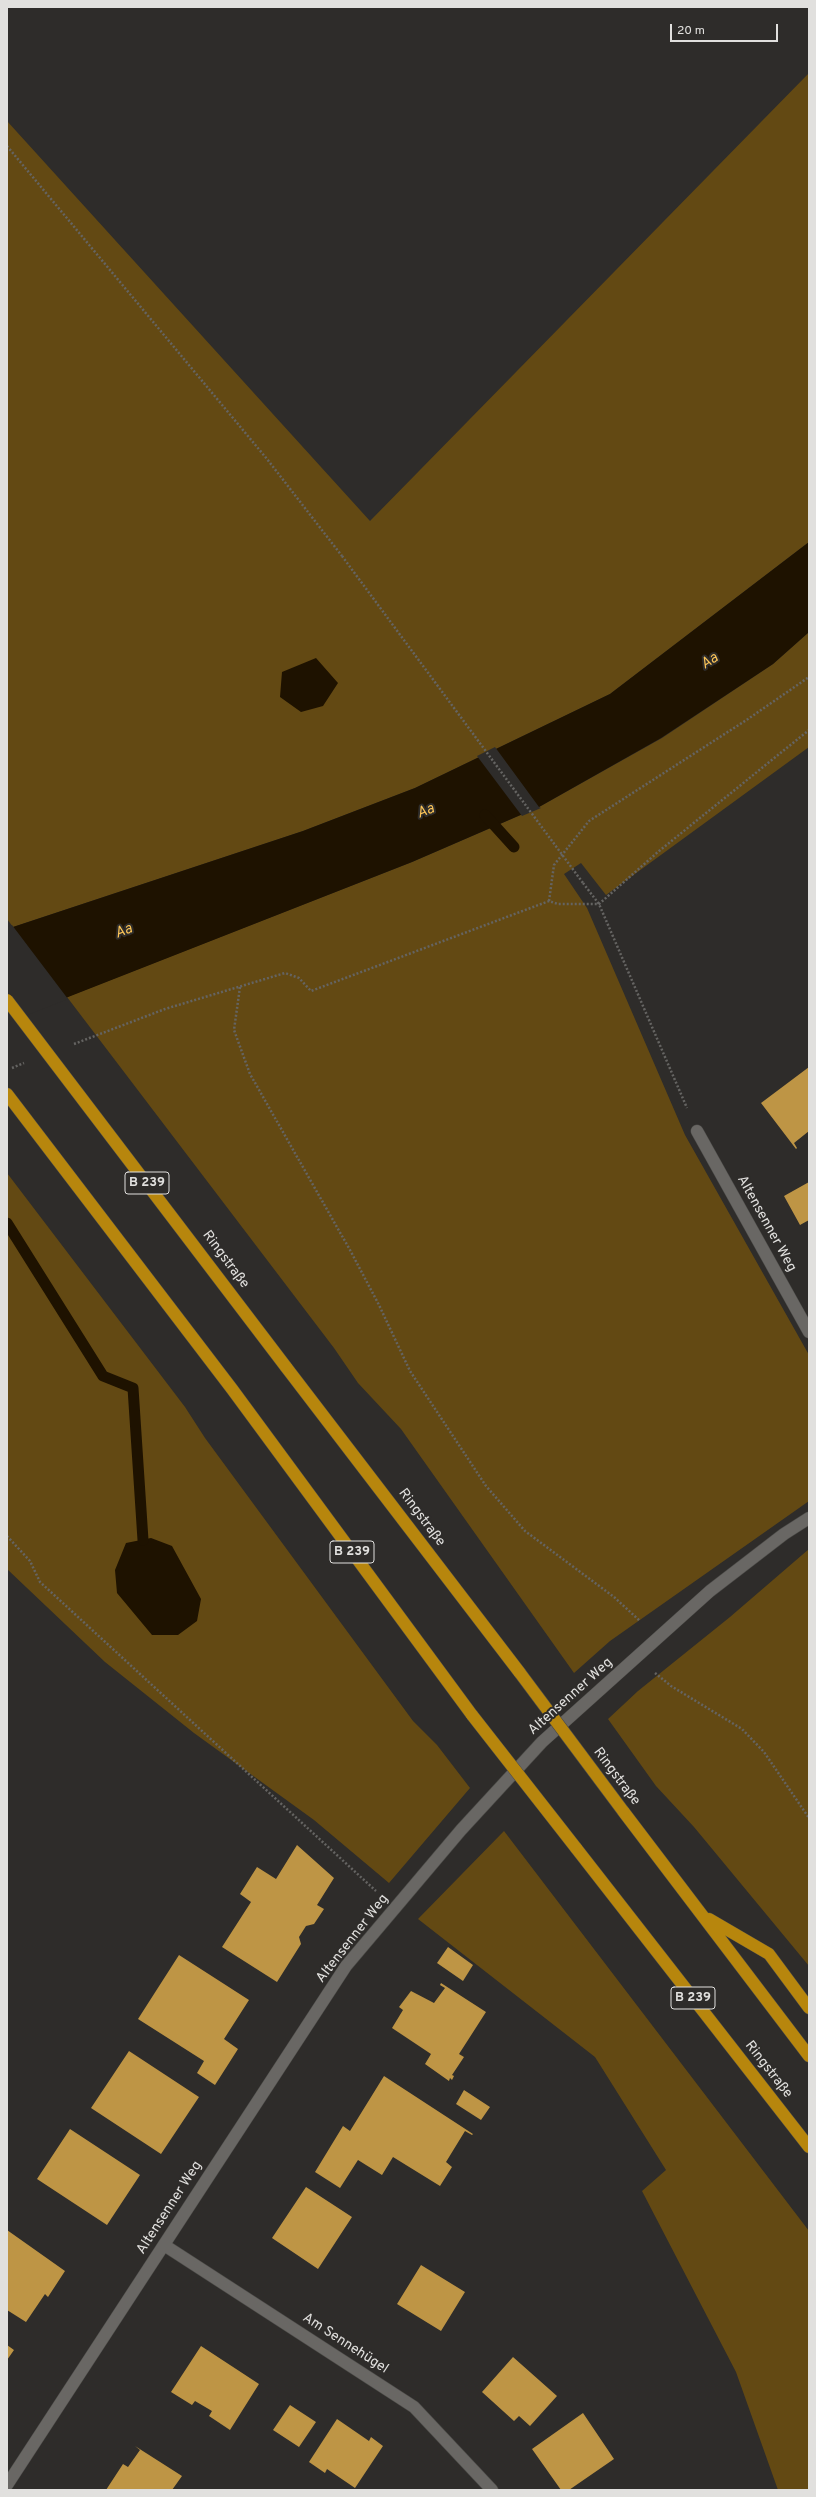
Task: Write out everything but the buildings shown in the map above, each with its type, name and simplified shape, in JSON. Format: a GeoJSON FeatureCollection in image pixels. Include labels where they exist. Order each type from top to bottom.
{"type":"FeatureCollection","features":[{"type":"Feature","properties":{"kind":"highway","name":"Ringstraße"},"geometry":{"type":"LineString","coordinates":[[7,1000],[520,1673],[809,2056]]}},
{"type":"Feature","properties":{"kind":"highway","name":"Ringstraße"},"geometry":{"type":"LineString","coordinates":[[7,1094],[232,1389],[472,1715],[809,2147]]}},
{"type":"Feature","properties":{"kind":"highway"},"geometry":{"type":"LineString","coordinates":[[703,1915],[769,1954],[809,2008]]}},
{"type":"Feature","properties":{"kind":"street","name":"Altensenner Weg"},"geometry":{"type":"LineString","coordinates":[[697,1131],[809,1332]]}},
{"type":"Feature","properties":{"kind":"street","name":"Altensenner Weg"},"geometry":{"type":"LineString","coordinates":[[7,2485],[346,1966],[461,1830],[542,1742],[710,1591],[784,1534],[809,1518]]}},
{"type":"Feature","properties":{"kind":"street","name":"Am Sennehügel"},"geometry":{"type":"LineString","coordinates":[[164,2245],[414,2407],[492,2490]]}},
{"type":"Feature","properties":{"kind":"path"},"geometry":{"type":"LineString","coordinates":[[7,146],[267,459],[342,556],[599,904],[697,1131]]}},
{"type":"Feature","properties":{"kind":"path"},"geometry":{"type":"LineString","coordinates":[[549,901],[554,865],[589,821],[748,719],[809,677]]}},
{"type":"Feature","properties":{"kind":"path"},"geometry":{"type":"LineString","coordinates":[[72,1045],[165,1009],[285,973],[299,978],[311,991],[549,901],[558,904],[599,904],[659,851],[809,730]]}},
{"type":"Feature","properties":{"kind":"path"},"geometry":{"type":"LineString","coordinates":[[240,987],[234,1030],[250,1074],[350,1250],[379,1305],[410,1371],[486,1486],[525,1531],[614,1597],[658,1637]]}},
{"type":"Feature","properties":{"kind":"path"},"geometry":{"type":"LineString","coordinates":[[7,1070],[29,1062]]}},
{"type":"Feature","properties":{"kind":"path"},"geometry":{"type":"LineString","coordinates":[[7,1536],[30,1561],[40,1582],[268,1790],[395,1909]]}},
{"type":"Feature","properties":{"kind":"path"},"geometry":{"type":"LineString","coordinates":[[637,1657],[671,1686],[742,1729],[764,1752],[809,1818]]}},
{"type":"Feature","properties":{"kind":"shaded area"},"geometry":{"type":"Polygon","coordinates":[[[809,73],[809,542],[610,694],[415,788],[303,831],[13,927],[7,919],[7,121],[370,521],[809,73]]]}},
{"type":"Feature","properties":{"kind":"shaded area"},"geometry":{"type":"Polygon","coordinates":[[[809,632],[809,747],[606,895],[581,863],[564,874],[587,908],[685,1135],[809,1355],[809,1501],[610,1641],[574,1673],[401,1429],[358,1383],[334,1348],[67,997],[412,862],[539,807],[662,738],[773,664],[809,632]]]}},
{"type":"Feature","properties":{"kind":"shaded area"},"geometry":{"type":"Polygon","coordinates":[[[7,1173],[185,1407],[205,1438],[413,1721],[437,1745],[470,1788],[389,1883],[314,1820],[194,1733],[105,1662],[7,1569],[7,1173]]]}},
{"type":"Feature","properties":{"kind":"shaded area"},"geometry":{"type":"Polygon","coordinates":[[[809,1549],[809,1966],[694,1827],[656,1786],[608,1719],[638,1691],[730,1617],[809,1549]]]}},
{"type":"Feature","properties":{"kind":"shaded area"},"geometry":{"type":"Polygon","coordinates":[[[504,1831],[809,2231],[809,2490],[778,2490],[736,2372],[642,2191],[666,2170],[595,2057],[418,1919],[504,1831]]]}},
{"type":"Feature","properties":{"kind":"water","name":"Aa"},"geometry":{"type":"Polygon","coordinates":[[[809,542],[809,632],[773,664],[661,738],[539,807],[412,862],[7,1021],[7,929],[303,831],[415,788],[610,694],[809,542]]]}},
{"type":"Feature","properties":{"kind":"water"},"geometry":{"type":"Polygon","coordinates":[[[316,658],[338,683],[323,706],[301,712],[280,697],[282,672],[316,658]]]}},
{"type":"Feature","properties":{"kind":"water"},"geometry":{"type":"Polygon","coordinates":[[[151,1538],[172,1546],[201,1599],[197,1621],[178,1635],[152,1635],[117,1593],[115,1570],[126,1543],[151,1538]]]}},
{"type":"Feature","properties":{"kind":"pier"},"geometry":{"type":"Polygon","coordinates":[[[495,747],[541,808],[522,816],[477,756],[495,747]]]}},
{"type":"Feature","properties":{"kind":"pier"},"geometry":{"type":"Polygon","coordinates":[[[12,925],[68,999],[7,1023],[7,927],[12,925]]]}},
{"type":"Feature","properties":{"kind":"waterway"},"geometry":{"type":"LineString","coordinates":[[485,815],[514,847]]}},
{"type":"Feature","properties":{"kind":"waterway"},"geometry":{"type":"LineString","coordinates":[[7,1223],[103,1376],[133,1388],[143,1540]]}}]}
